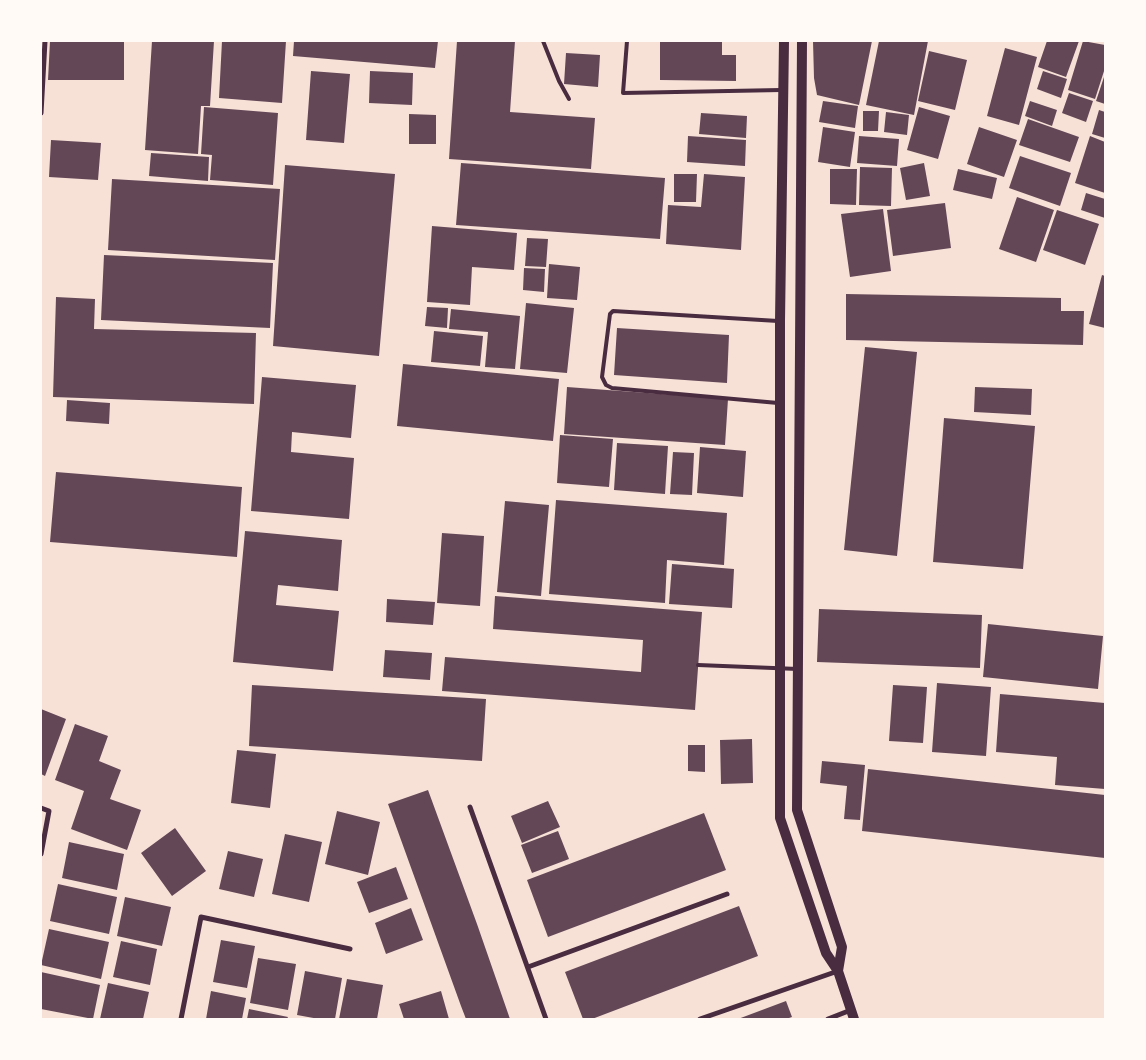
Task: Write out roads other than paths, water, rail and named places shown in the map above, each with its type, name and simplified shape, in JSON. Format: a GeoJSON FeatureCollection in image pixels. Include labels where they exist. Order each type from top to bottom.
{"type":"FeatureCollection","features":[{"type":"Feature","properties":{"kind":"main road"},"geometry":{"type":"LineString","coordinates":[[784,41],[780,321],[780,818],[826,953],[838,971],[853,1014]]}},
{"type":"Feature","properties":{"kind":"main road"},"geometry":{"type":"LineString","coordinates":[[802,41],[797,810],[842,946],[838,971]]}},
{"type":"Feature","properties":{"kind":"street"},"geometry":{"type":"LineString","coordinates":[[41,113],[45,41]]}},
{"type":"Feature","properties":{"kind":"street"},"geometry":{"type":"LineString","coordinates":[[470,807],[546,1019]]}},
{"type":"Feature","properties":{"kind":"street"},"geometry":{"type":"LineString","coordinates":[[41,808],[49,811],[41,854]]}},
{"type":"Feature","properties":{"kind":"street"},"geometry":{"type":"LineString","coordinates":[[528,967],[726,894]]}},
{"type":"Feature","properties":{"kind":"street"},"geometry":{"type":"LineString","coordinates":[[180,1019],[201,918],[350,949]]}},
{"type":"Feature","properties":{"kind":"street"},"geometry":{"type":"LineString","coordinates":[[700,1019],[838,971]]}},
{"type":"Feature","properties":{"kind":"street"},"geometry":{"type":"LineString","coordinates":[[828,1019],[853,1014]]}},
{"type":"Feature","properties":{"kind":"lane"},"geometry":{"type":"LineString","coordinates":[[543,41],[559,81],[569,99]]}},
{"type":"Feature","properties":{"kind":"lane"},"geometry":{"type":"LineString","coordinates":[[627,41],[622,92],[783,90]]}},
{"type":"Feature","properties":{"kind":"lane"},"geometry":{"type":"LineString","coordinates":[[780,321],[613,311],[610,314],[602,377],[606,385],[612,388],[781,403]]}},
{"type":"Feature","properties":{"kind":"lane"},"geometry":{"type":"LineString","coordinates":[[698,664],[798,669]]}}]}
